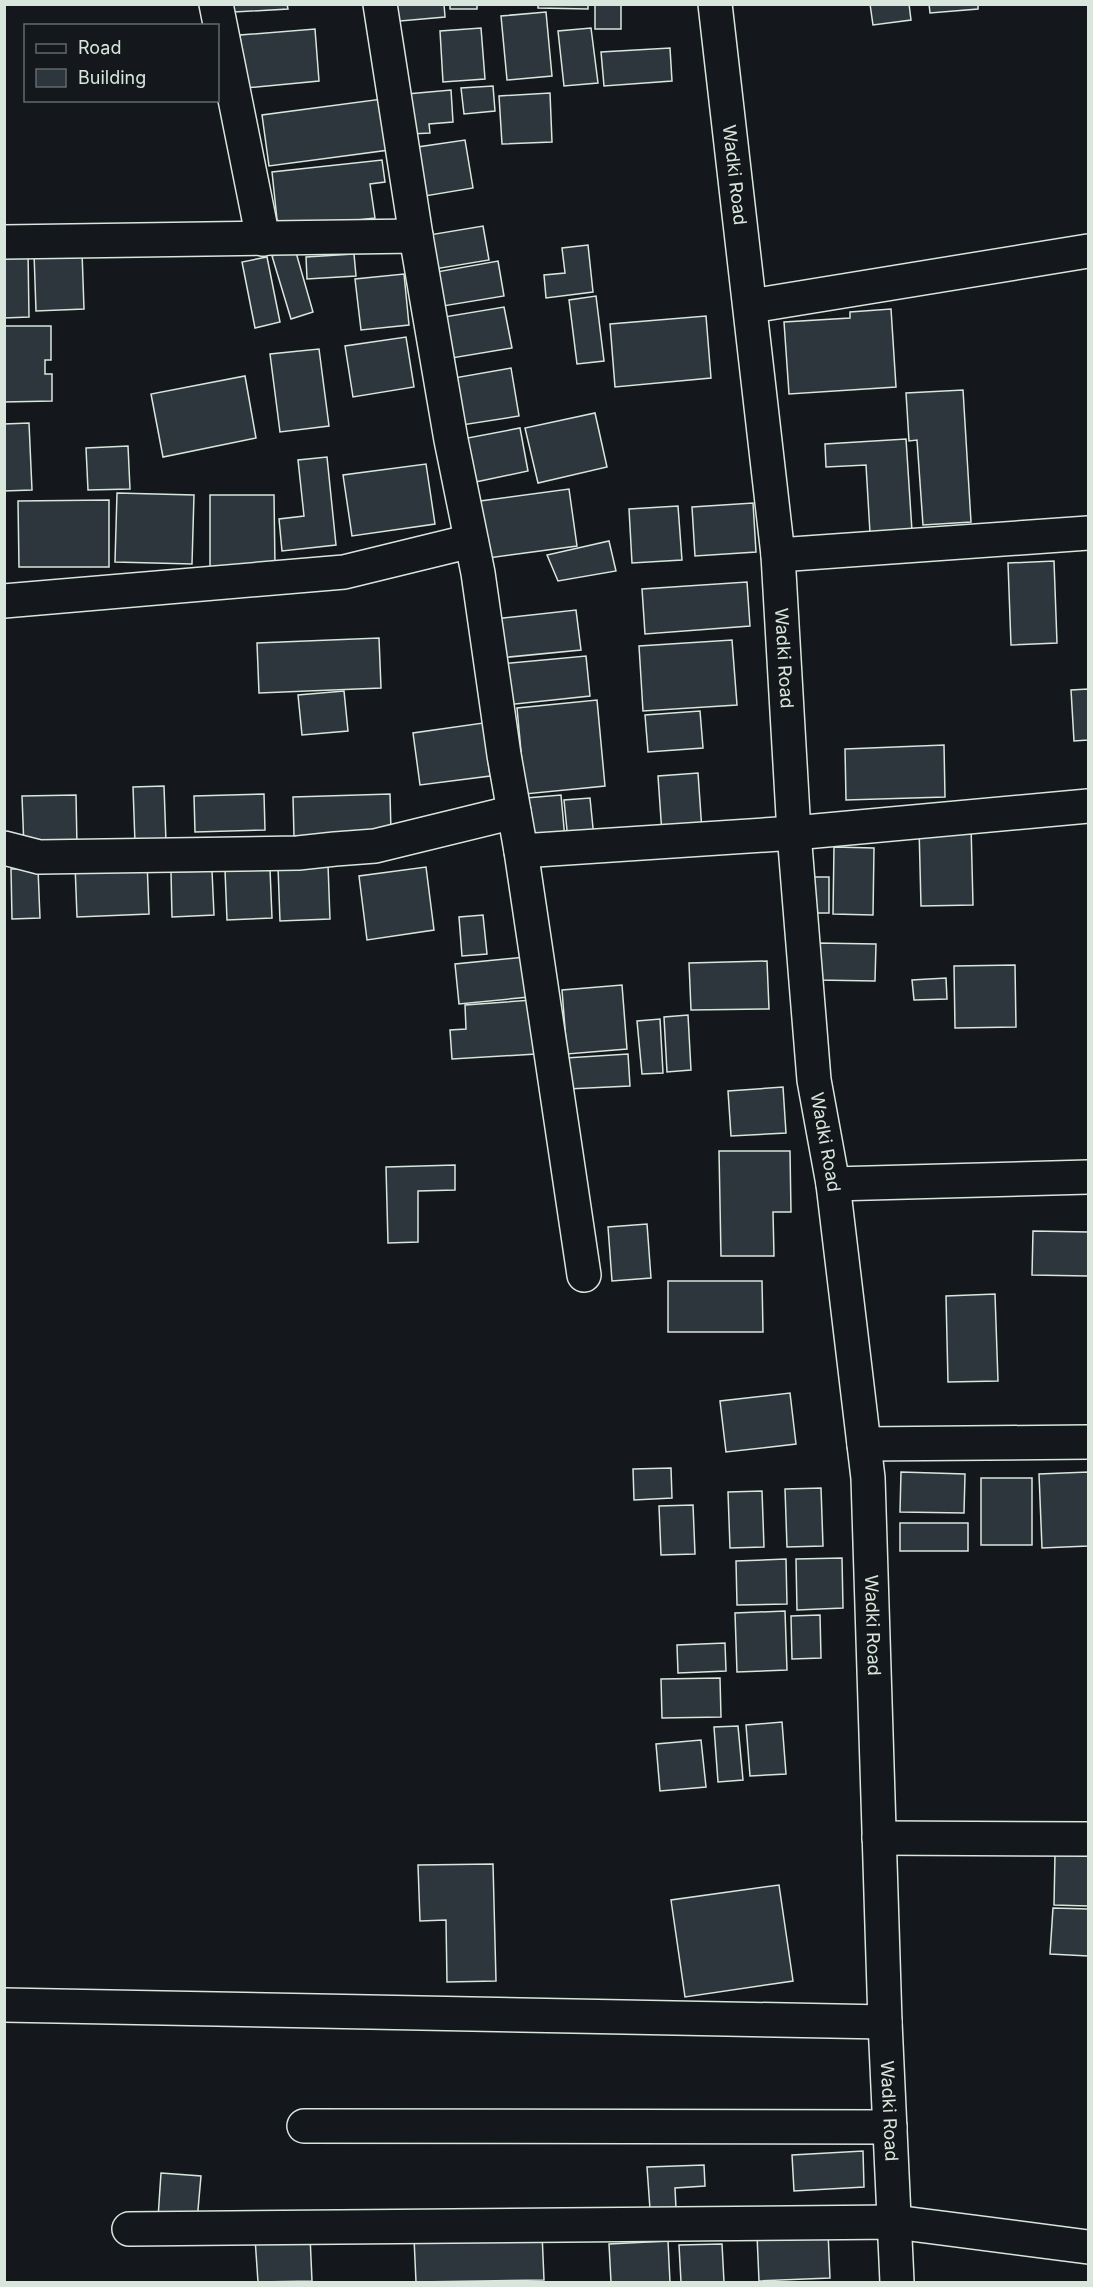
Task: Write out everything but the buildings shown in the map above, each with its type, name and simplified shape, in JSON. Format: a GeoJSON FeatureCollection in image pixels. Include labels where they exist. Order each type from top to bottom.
{"type":"FeatureCollection","features":[{"type":"Feature","properties":{"kind":"street"},"geometry":{"type":"LineString","coordinates":[[216,4],[263,238]]}},
{"type":"Feature","properties":{"kind":"street"},"geometry":{"type":"LineString","coordinates":[[380,4],[451,440],[478,573],[584,1275]]}},
{"type":"Feature","properties":{"kind":"street","name":"Wadki Road"},"geometry":{"type":"LineString","coordinates":[[715,4],[778,555],[794,833],[814,1080],[833,1184],[868,1478],[885,2022],[897,2283]]}},
{"type":"Feature","properties":{"kind":"street"},"geometry":{"type":"LineString","coordinates":[[4,242],[416,236]]}},
{"type":"Feature","properties":{"kind":"street"},"geometry":{"type":"LineString","coordinates":[[751,306],[1089,251]]}},
{"type":"Feature","properties":{"kind":"street"},"geometry":{"type":"LineString","coordinates":[[778,555],[1089,533]]}},
{"type":"Feature","properties":{"kind":"street"},"geometry":{"type":"LineString","coordinates":[[4,601],[344,572],[471,541]]}},
{"type":"Feature","properties":{"kind":"street"},"geometry":{"type":"LineString","coordinates":[[521,851],[794,833],[1089,806]]}},
{"type":"Feature","properties":{"kind":"street"},"geometry":{"type":"LineString","coordinates":[[4,848],[39,857],[298,853],[375,846],[514,812]]}},
{"type":"Feature","properties":{"kind":"street"},"geometry":{"type":"LineString","coordinates":[[833,1184],[1089,1178]]}},
{"type":"Feature","properties":{"kind":"street"},"geometry":{"type":"LineString","coordinates":[[864,1444],[1089,1442]]}},
{"type":"Feature","properties":{"kind":"street"},"geometry":{"type":"LineString","coordinates":[[879,1838],[1089,1839]]}},
{"type":"Feature","properties":{"kind":"street"},"geometry":{"type":"LineString","coordinates":[[4,2005],[885,2022]]}},
{"type":"Feature","properties":{"kind":"street"},"geometry":{"type":"LineString","coordinates":[[304,2126],[890,2127]]}},
{"type":"Feature","properties":{"kind":"street"},"geometry":{"type":"LineString","coordinates":[[129,2229],[895,2222],[1089,2247]]}}]}
